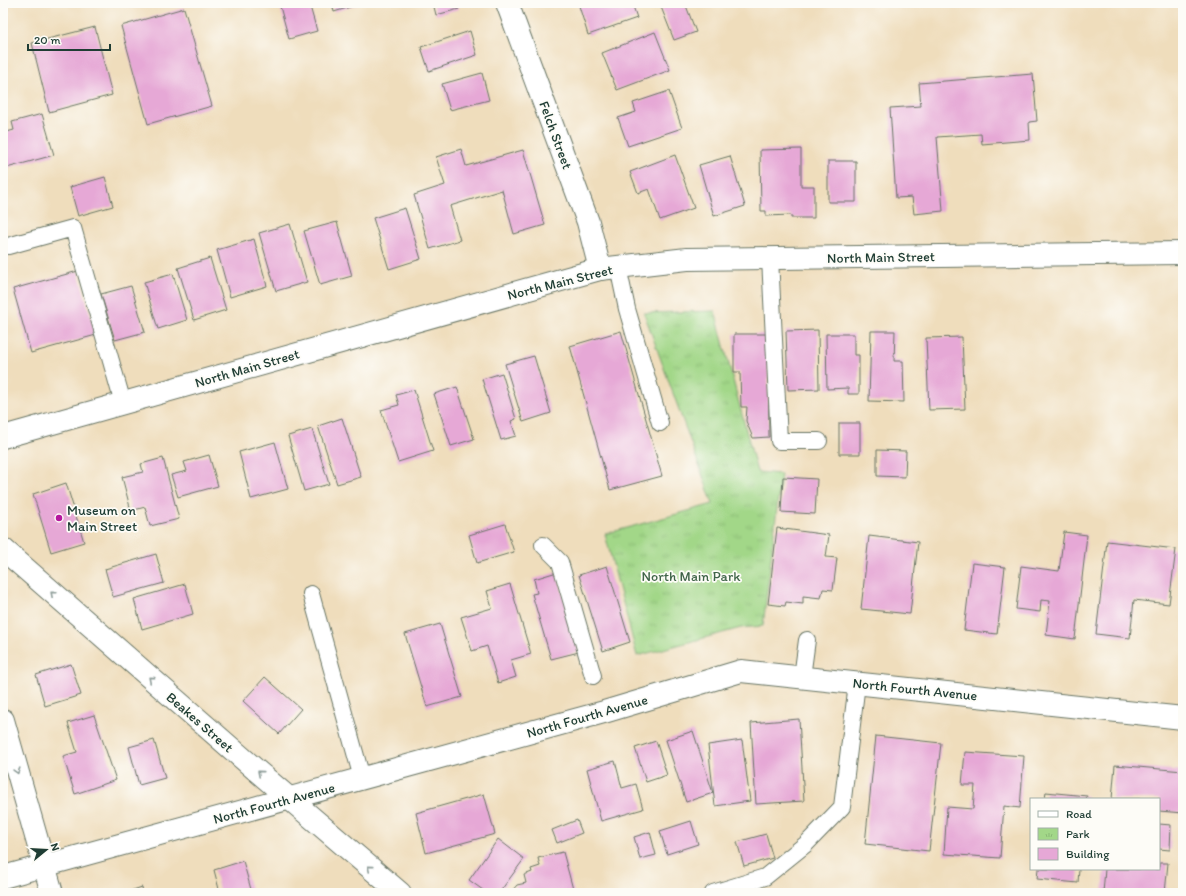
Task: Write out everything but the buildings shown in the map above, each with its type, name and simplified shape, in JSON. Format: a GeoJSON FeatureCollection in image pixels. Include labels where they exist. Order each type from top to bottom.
{"type":"FeatureCollection","features":[{"type":"Feature","properties":{"kind":"main road","name":"Felch Street"},"geometry":{"type":"LineString","coordinates":[[507,3],[588,222],[609,268]]}},
{"type":"Feature","properties":{"kind":"main road","name":"North Main Street"},"geometry":{"type":"LineString","coordinates":[[3,437],[609,268],[687,259],[1183,253]]}},
{"type":"Feature","properties":{"kind":"main road","name":"Beakes Street"},"geometry":{"type":"LineString","coordinates":[[3,549],[289,799],[400,893]]}},
{"type":"Feature","properties":{"kind":"main road","name":"North Fourth Avenue"},"geometry":{"type":"LineString","coordinates":[[3,877],[667,694],[741,671],[1183,718]]}},
{"type":"Feature","properties":{"kind":"main road"},"geometry":{"type":"LineString","coordinates":[[3,720],[52,893]]}},
{"type":"Feature","properties":{"kind":"lane"},"geometry":{"type":"LineString","coordinates":[[8,246],[73,228],[123,403]]}},
{"type":"Feature","properties":{"kind":"lane"},"geometry":{"type":"LineString","coordinates":[[770,258],[779,441],[819,441]]}},
{"type":"Feature","properties":{"kind":"lane"},"geometry":{"type":"LineString","coordinates":[[609,268],[627,309],[660,424]]}},
{"type":"Feature","properties":{"kind":"lane"},"geometry":{"type":"LineString","coordinates":[[543,545],[560,562],[594,676]]}},
{"type":"Feature","properties":{"kind":"lane"},"geometry":{"type":"LineString","coordinates":[[311,594],[362,778]]}},
{"type":"Feature","properties":{"kind":"lane"},"geometry":{"type":"LineString","coordinates":[[802,677],[807,640]]}},
{"type":"Feature","properties":{"kind":"lane"},"geometry":{"type":"LineString","coordinates":[[713,893],[765,877],[806,844],[842,807],[857,683]]}},
{"type":"Feature","properties":{"kind":"green space","name":"North Main Park"},"geometry":{"type":"Polygon","coordinates":[[[715,311],[757,472],[781,474],[763,626],[741,628],[637,656],[605,534],[713,504],[644,313],[715,311]]]}},
{"type":"Feature","properties":{"kind":"place","name":"Museum on Main Street"},"geometry":{"type":"Point","coordinates":[59,518]}}]}
